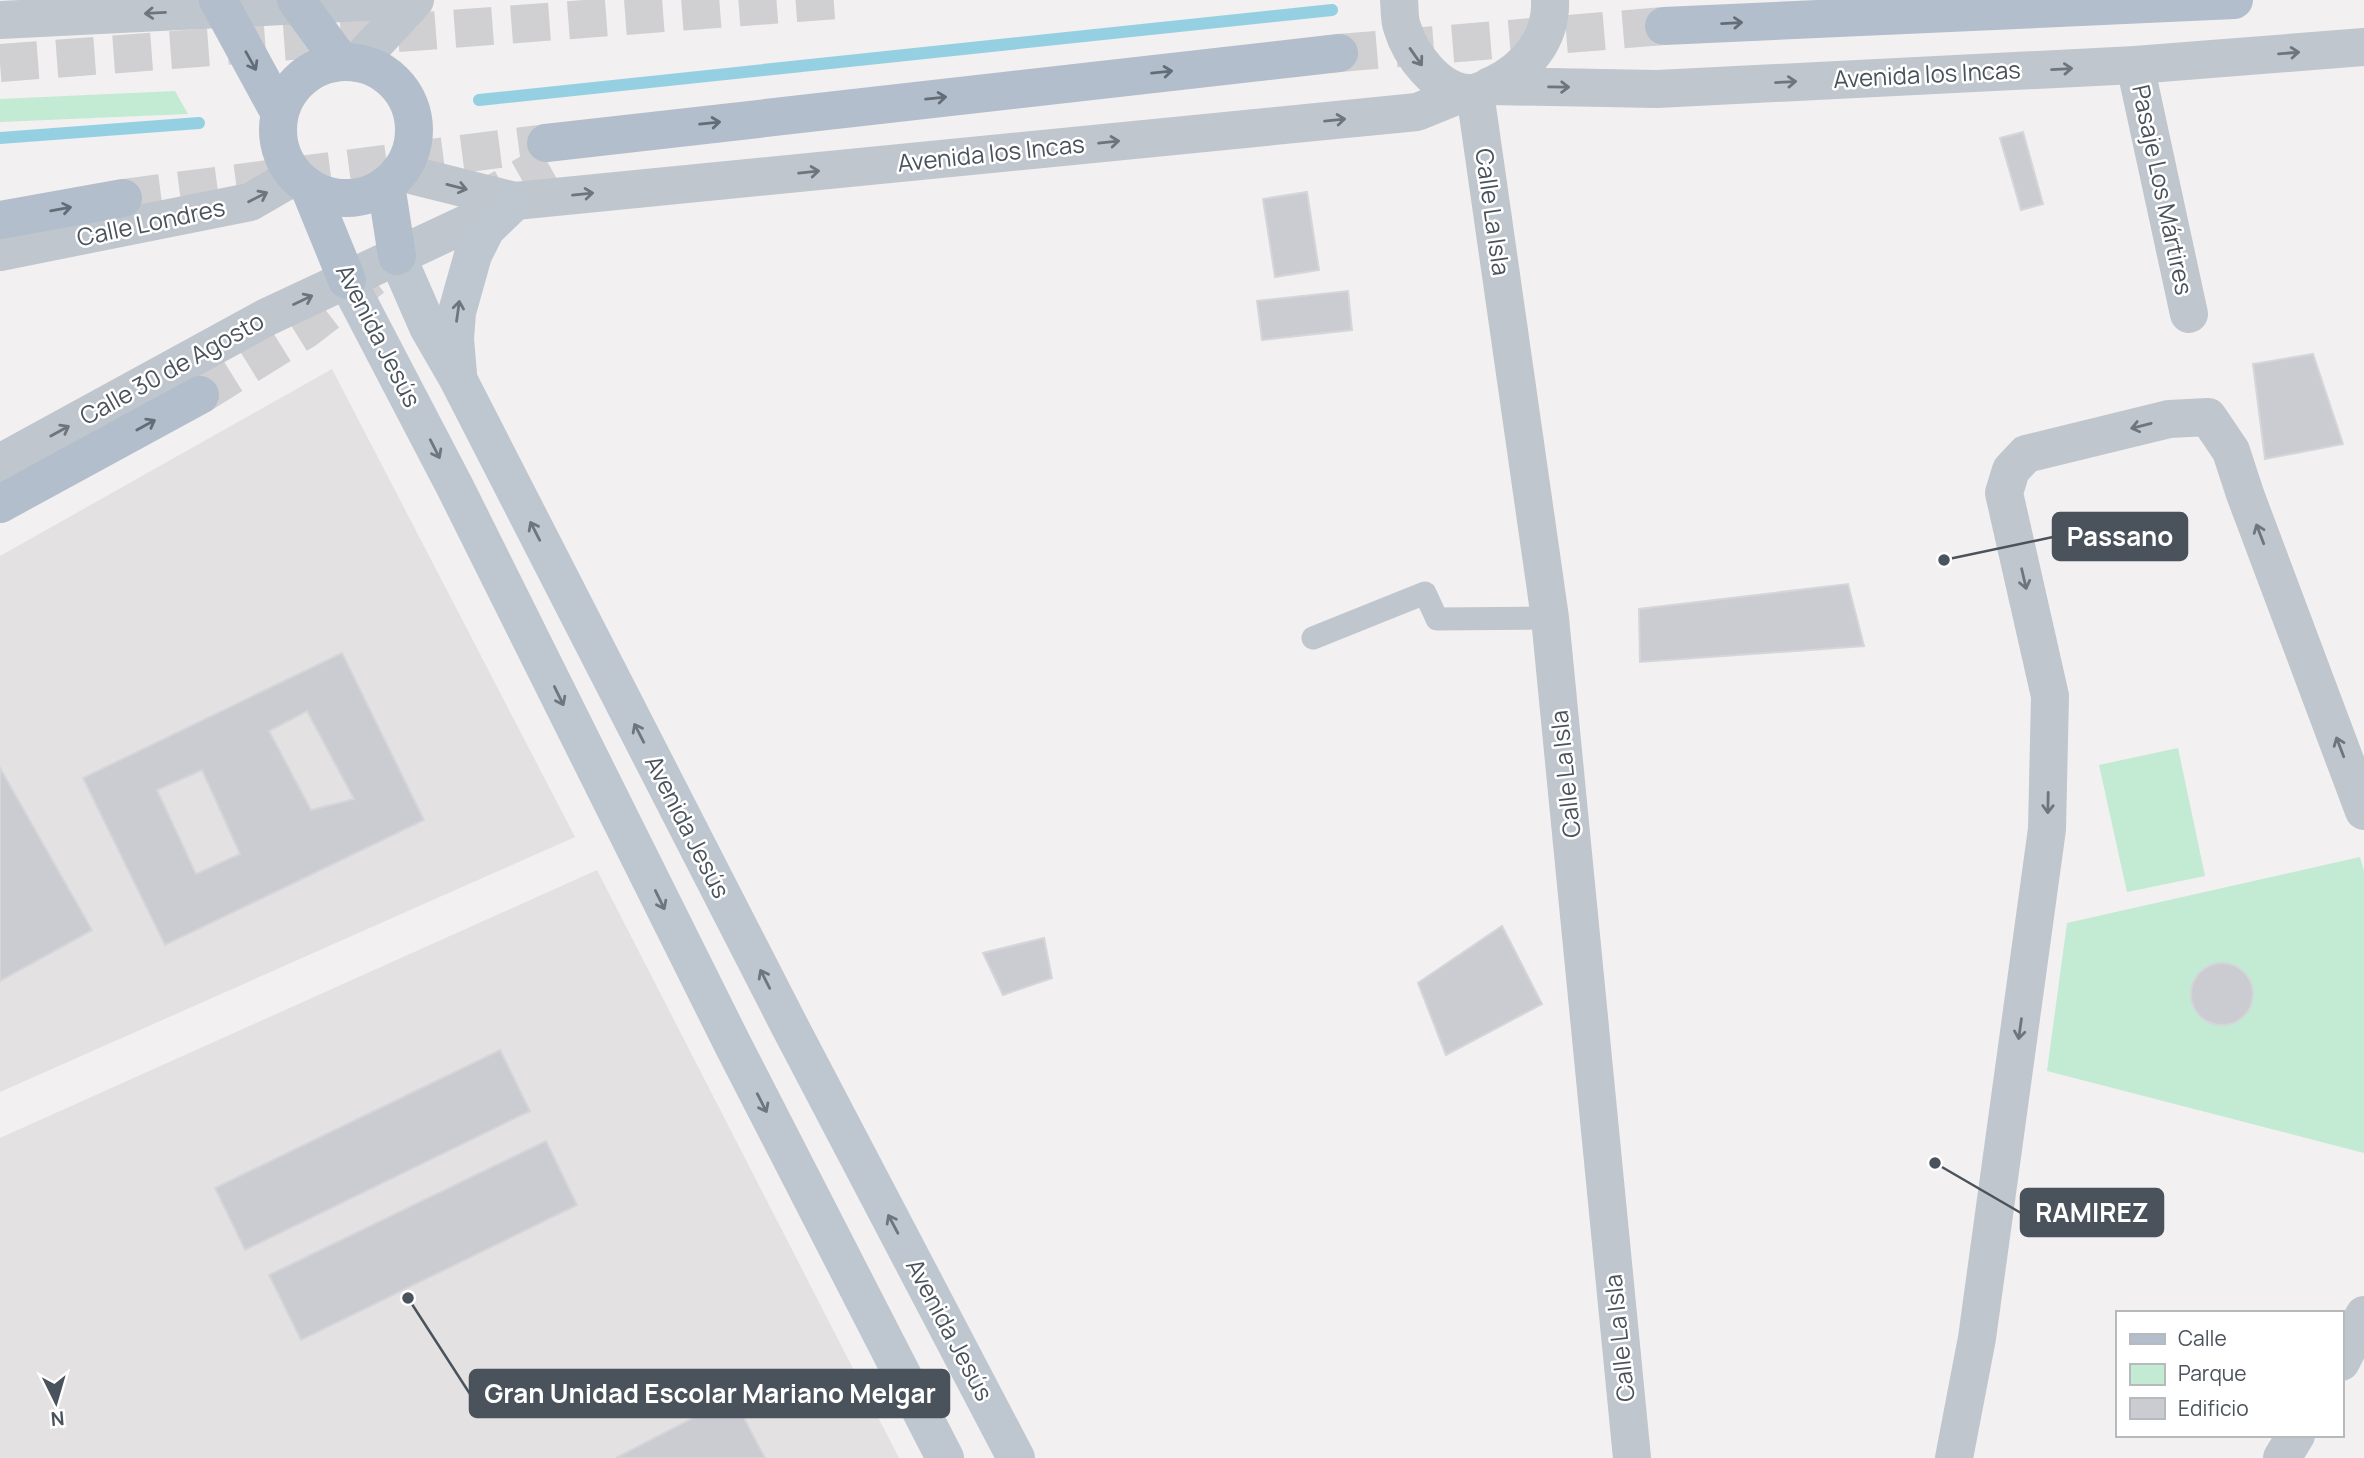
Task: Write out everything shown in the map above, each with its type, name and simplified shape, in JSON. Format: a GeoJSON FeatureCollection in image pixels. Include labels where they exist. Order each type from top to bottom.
{"type":"FeatureCollection","features":[{"type":"Feature","properties":{"kind":"main road"},"geometry":{"type":"LineString","coordinates":[[1664,26],[2234,0]]}},
{"type":"Feature","properties":{"kind":"main road"},"geometry":{"type":"LineString","coordinates":[[298,3],[349,62],[388,76],[409,104],[414,121],[409,157],[393,179],[370,194],[352,198],[330,196],[302,182],[285,162],[279,147],[277,130],[279,113],[288,94],[301,78],[320,67],[349,62]]}},
{"type":"Feature","properties":{"kind":"main road"},"geometry":{"type":"LineString","coordinates":[[220,5],[279,113]]}},
{"type":"Feature","properties":{"kind":"main road"},"geometry":{"type":"LineString","coordinates":[[547,153],[642,131],[1339,53]]}},
{"type":"Feature","properties":{"kind":"main road","name":"Avenida Jesús"},"geometry":{"type":"LineString","coordinates":[[393,179],[397,256],[428,327],[458,379],[788,1023],[1016,1458]]}},
{"type":"Feature","properties":{"kind":"main road","name":"Avenida Jesús"},"geometry":{"type":"LineString","coordinates":[[302,182],[347,280],[945,1458]]}},
{"type":"Feature","properties":{"kind":"main road"},"geometry":{"type":"LineString","coordinates":[[0,220],[122,198]]}},
{"type":"Feature","properties":{"kind":"main road"},"geometry":{"type":"LineString","coordinates":[[458,379],[455,338],[457,312],[473,255],[486,229],[515,201]]}},
{"type":"Feature","properties":{"kind":"main road"},"geometry":{"type":"LineString","coordinates":[[0,505],[200,395]]}},
{"type":"Feature","properties":{"kind":"main road"},"geometry":{"type":"LineString","coordinates":[[538,654],[586,628]]}},
{"type":"Feature","properties":{"kind":"main road"},"geometry":{"type":"LineString","coordinates":[[732,1043],[788,1023]]}},
{"type":"Feature","properties":{"kind":"street"},"geometry":{"type":"LineString","coordinates":[[0,20],[220,5],[403,0]]}},
{"type":"Feature","properties":{"kind":"street"},"geometry":{"type":"LineString","coordinates":[[349,62],[415,0]]}},
{"type":"Feature","properties":{"kind":"street"},"geometry":{"type":"LineString","coordinates":[[1399,0],[1401,24],[1409,48],[1423,67],[1442,83],[1477,91],[1513,75],[1531,57],[1544,35],[1550,0]]}},
{"type":"Feature","properties":{"kind":"street","name":"Avenida los Incas"},"geometry":{"type":"LineString","coordinates":[[393,179],[515,201],[1417,111],[1477,91],[1657,89],[2135,65],[2364,47]]}},
{"type":"Feature","properties":{"kind":"street","name":"Pasaje Los Mártires"},"geometry":{"type":"LineString","coordinates":[[2135,65],[2189,314]]}},
{"type":"Feature","properties":{"kind":"street","name":"Calle La Isla"},"geometry":{"type":"LineString","coordinates":[[1477,91],[1550,618],[1632,1458]]}},
{"type":"Feature","properties":{"kind":"street","name":"Calle Londres"},"geometry":{"type":"LineString","coordinates":[[0,252],[250,202],[302,182]]}},
{"type":"Feature","properties":{"kind":"street","name":"Avenida los Incas"},"geometry":{"type":"LineString","coordinates":[[347,280],[515,201]]}},
{"type":"Feature","properties":{"kind":"street","name":"Calle 30 de Agosto"},"geometry":{"type":"LineString","coordinates":[[0,463],[267,317],[347,280]]}},
{"type":"Feature","properties":{"kind":"street"},"geometry":{"type":"LineString","coordinates":[[1955,1458],[1977,1338],[2047,829],[2050,696],[2004,493],[2011,470],[2025,454],[2169,419],[2208,417],[2231,451],[2364,811]]}},
{"type":"Feature","properties":{"kind":"street"},"geometry":{"type":"LineString","coordinates":[[2343,1358],[2364,1315]]}},
{"type":"Feature","properties":{"kind":"street"},"geometry":{"type":"LineString","coordinates":[[2282,1458],[2295,1437]]}},
{"type":"Feature","properties":{"kind":"lane"},"geometry":{"type":"LineString","coordinates":[[1313,638],[1425,593],[1437,620],[1550,618]]}},
{"type":"Feature","properties":{"kind":"shaded area"},"geometry":{"type":"Polygon","coordinates":[[[332,369],[575,837],[0,1092],[0,556],[332,369]]]}},
{"type":"Feature","properties":{"kind":"shaded area"},"geometry":{"type":"Polygon","coordinates":[[[597,870],[899,1458],[0,1458],[0,1138],[597,870]]]}},
{"type":"Feature","properties":{"kind":"green space"},"geometry":{"type":"Polygon","coordinates":[[[175,91],[188,114],[0,122],[0,99],[175,91]]]}},
{"type":"Feature","properties":{"kind":"green space"},"geometry":{"type":"Polygon","coordinates":[[[2178,748],[2205,876],[2127,892],[2099,765],[2178,748]]]}},
{"type":"Feature","properties":{"kind":"green space"},"geometry":{"type":"Polygon","coordinates":[[[2360,857],[2364,871],[2364,1153],[2047,1071],[2067,923],[2360,857]]]}},
{"type":"Feature","properties":{"kind":"building"},"geometry":{"type":"Polygon","coordinates":[[[2023,132],[2043,204],[2021,210],[2000,138],[2023,132]]]}},
{"type":"Feature","properties":{"kind":"building"},"geometry":{"type":"Polygon","coordinates":[[[1307,192],[1319,270],[1275,277],[1263,199],[1307,192]]]}},
{"type":"Feature","properties":{"kind":"building"},"geometry":{"type":"Polygon","coordinates":[[[1348,291],[1352,330],[1262,340],[1257,301],[1348,291]]]}},
{"type":"Feature","properties":{"kind":"building"},"geometry":{"type":"Polygon","coordinates":[[[2313,354],[2343,444],[2265,459],[2253,364],[2313,354]]]}},
{"type":"Feature","properties":{"kind":"building"},"geometry":{"type":"Polygon","coordinates":[[[1848,584],[1864,646],[1640,662],[1639,609],[1848,584]]]}},
{"type":"Feature","properties":{"kind":"building"},"geometry":{"type":"Polygon","coordinates":[[[342,653],[424,820],[165,945],[83,778],[342,653]],[[307,711],[269,731],[311,810],[354,799],[307,711]],[[202,770],[157,790],[196,874],[240,854],[202,770]]]}},
{"type":"Feature","properties":{"kind":"building"},"geometry":{"type":"Polygon","coordinates":[[[0,768],[92,930],[0,981],[0,768]]]}},
{"type":"Feature","properties":{"kind":"building"},"geometry":{"type":"Polygon","coordinates":[[[1502,926],[1542,1004],[1446,1055],[1418,983],[1502,926]]]}},
{"type":"Feature","properties":{"kind":"building"},"geometry":{"type":"Polygon","coordinates":[[[1044,938],[1052,978],[1003,995],[983,953],[1044,938]]]}},
{"type":"Feature","properties":{"kind":"building"},"geometry":{"type":"Polygon","coordinates":[[[2216,963],[2228,963],[2244,972],[2251,982],[2251,1006],[2244,1016],[2228,1025],[2216,1025],[2205,1020],[2196,1011],[2191,1000],[2191,988],[2196,977],[2205,968],[2216,963]]]}},
{"type":"Feature","properties":{"kind":"building"},"geometry":{"type":"Polygon","coordinates":[[[500,1050],[530,1111],[245,1250],[215,1188],[500,1050]]]}},
{"type":"Feature","properties":{"kind":"building"},"geometry":{"type":"Polygon","coordinates":[[[546,1141],[577,1205],[301,1340],[269,1275],[546,1141]]]}},
{"type":"Feature","properties":{"kind":"building"},"geometry":{"type":"Polygon","coordinates":[[[733,1397],[765,1458],[616,1458],[733,1397]]]}},
{"type":"Feature","properties":{"kind":"waterway"},"geometry":{"type":"LineString","coordinates":[[479,100],[1332,10]]}},
{"type":"Feature","properties":{"kind":"waterway"},"geometry":{"type":"LineString","coordinates":[[0,138],[199,123]]}},
{"type":"Feature","properties":{"kind":"tunnel"},"geometry":{"type":"LineString","coordinates":[[0,63],[837,0]]}},
{"type":"Feature","properties":{"kind":"tunnel"},"geometry":{"type":"LineString","coordinates":[[1339,53],[1664,26]]}},
{"type":"Feature","properties":{"kind":"tunnel"},"geometry":{"type":"LineString","coordinates":[[123,198],[546,143]]}},
{"type":"Feature","properties":{"kind":"tunnel"},"geometry":{"type":"LineString","coordinates":[[471,206],[548,163]]}},
{"type":"Feature","properties":{"kind":"tunnel"},"geometry":{"type":"LineString","coordinates":[[200,395],[306,329],[377,274]]}},
{"type":"Feature","properties":{"kind":"place","name":"Passano"},"geometry":{"type":"Point","coordinates":[1944,560]}},
{"type":"Feature","properties":{"kind":"place","name":"RAMIREZ"},"geometry":{"type":"Point","coordinates":[1935,1163]}},
{"type":"Feature","properties":{"kind":"place","name":"Gran Unidad Escolar Mariano Melgar"},"geometry":{"type":"Point","coordinates":[408,1298]}}]}
